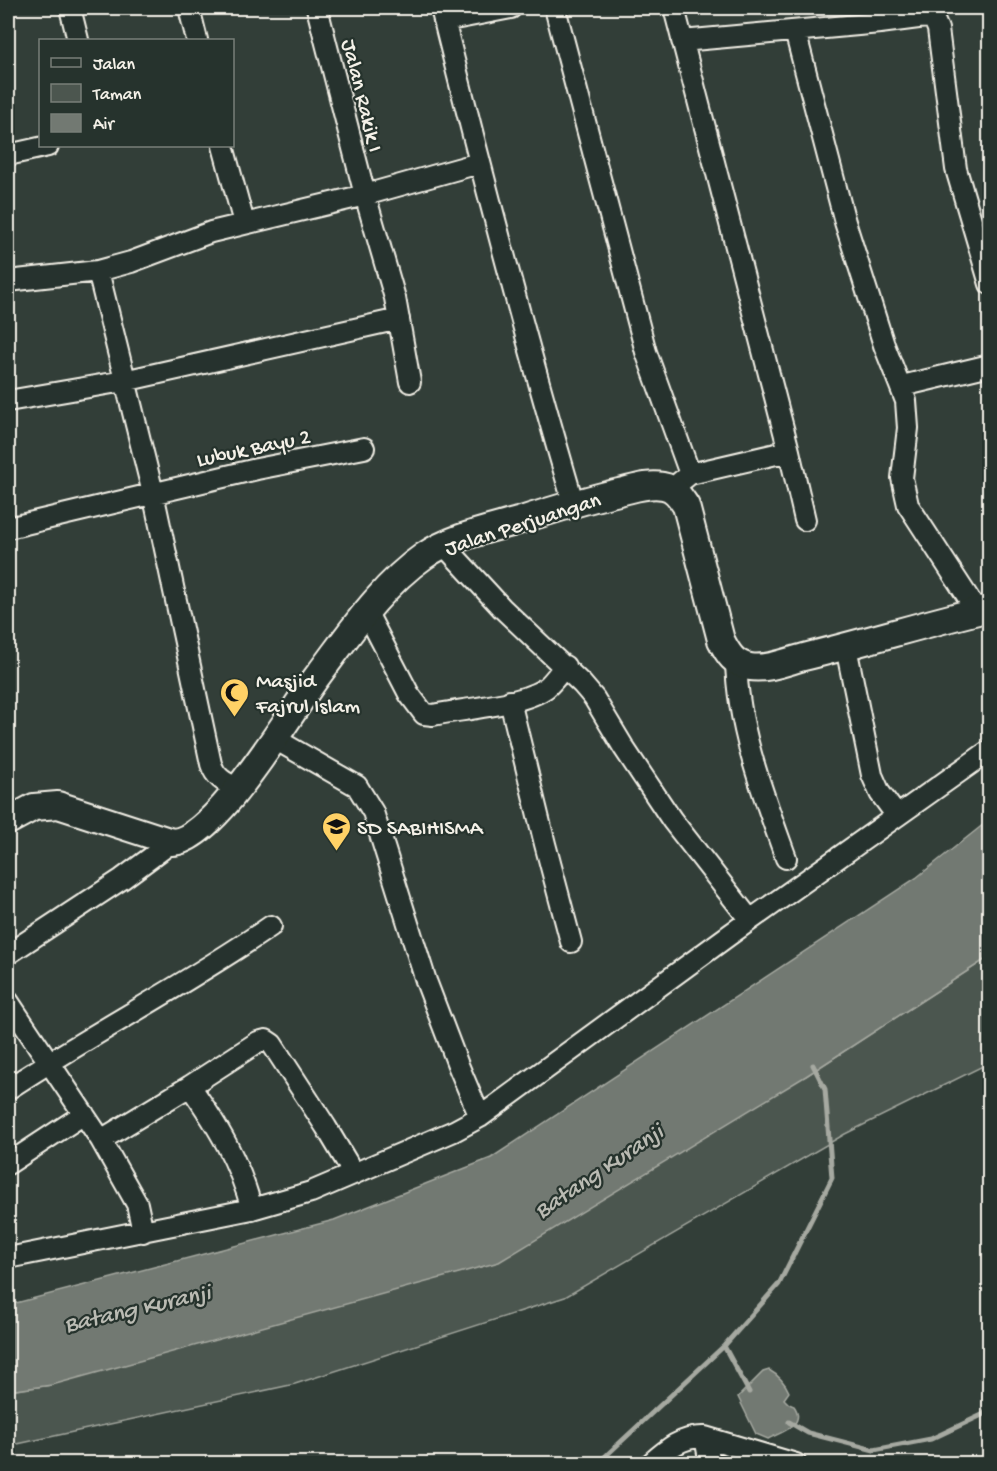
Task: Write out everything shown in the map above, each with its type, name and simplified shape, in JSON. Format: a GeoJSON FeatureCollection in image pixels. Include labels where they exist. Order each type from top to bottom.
{"type":"FeatureCollection","features":[{"type":"Feature","properties":{"kind":"street"},"geometry":{"type":"LineString","coordinates":[[70,8],[78,39]]}},
{"type":"Feature","properties":{"kind":"street"},"geometry":{"type":"LineString","coordinates":[[189,8],[196,39]]}},
{"type":"Feature","properties":{"kind":"street","name":"Jalan Rakik I"},"geometry":{"type":"LineString","coordinates":[[317,8],[399,319]]}},
{"type":"Feature","properties":{"kind":"street"},"geometry":{"type":"LineString","coordinates":[[511,8],[443,14],[479,163],[532,363],[573,502]]}},
{"type":"Feature","properties":{"kind":"street"},"geometry":{"type":"LineString","coordinates":[[555,8],[721,640],[726,651],[736,662],[749,667],[758,667],[846,647],[983,609],[908,505],[902,478],[908,415],[902,386],[884,345],[845,222],[795,31]]}},
{"type":"Feature","properties":{"kind":"street"},"geometry":{"type":"LineString","coordinates":[[674,8],[805,520]]}},
{"type":"Feature","properties":{"kind":"street"},"geometry":{"type":"LineString","coordinates":[[682,41],[926,17],[937,23],[956,168],[990,284]]}},
{"type":"Feature","properties":{"kind":"street"},"geometry":{"type":"LineString","coordinates":[[8,155],[44,147]]}},
{"type":"Feature","properties":{"kind":"street"},"geometry":{"type":"LineString","coordinates":[[222,147],[244,223]]}},
{"type":"Feature","properties":{"kind":"street"},"geometry":{"type":"LineString","coordinates":[[8,281],[98,271],[211,232],[365,195],[479,163]]}},
{"type":"Feature","properties":{"kind":"street"},"geometry":{"type":"LineString","coordinates":[[98,271],[153,493],[211,764],[213,771],[221,780],[236,788]]}},
{"type":"Feature","properties":{"kind":"street"},"geometry":{"type":"LineString","coordinates":[[8,401],[124,381],[399,319],[410,382]]}},
{"type":"Feature","properties":{"kind":"street"},"geometry":{"type":"LineString","coordinates":[[902,386],[990,365]]}},
{"type":"Feature","properties":{"kind":"street","name":"Lubuk Bayu 2"},"geometry":{"type":"LineString","coordinates":[[8,528],[256,469],[364,448]]}},
{"type":"Feature","properties":{"kind":"street"},"geometry":{"type":"LineString","coordinates":[[681,481],[789,451]]}},
{"type":"Feature","properties":{"kind":"street","name":"Jalan Perjuangan"},"geometry":{"type":"LineString","coordinates":[[172,842],[185,840],[202,829],[215,816],[275,739],[311,683],[381,594],[425,555],[444,545],[573,502],[681,481]]}},
{"type":"Feature","properties":{"kind":"street"},"geometry":{"type":"LineString","coordinates":[[444,545],[502,608],[565,666],[594,698],[672,820],[750,920]]}},
{"type":"Feature","properties":{"kind":"street"},"geometry":{"type":"LineString","coordinates":[[367,613],[409,694],[424,714],[510,701],[537,693],[546,687],[565,666]]}},
{"type":"Feature","properties":{"kind":"street"},"geometry":{"type":"LineString","coordinates":[[846,647],[872,775],[880,793],[897,816]]}},
{"type":"Feature","properties":{"kind":"street"},"geometry":{"type":"LineString","coordinates":[[736,662],[737,689],[745,733],[786,858]]}},
{"type":"Feature","properties":{"kind":"street"},"geometry":{"type":"LineString","coordinates":[[510,701],[544,844],[571,942]]}},
{"type":"Feature","properties":{"kind":"street"},"geometry":{"type":"LineString","coordinates":[[275,739],[357,786],[368,802],[381,834],[426,981],[480,1117]]}},
{"type":"Feature","properties":{"kind":"street"},"geometry":{"type":"LineString","coordinates":[[8,1258],[252,1209],[311,1192],[454,1131],[480,1117],[750,920],[990,750]]}},
{"type":"Feature","properties":{"kind":"street"},"geometry":{"type":"LineString","coordinates":[[8,821],[34,807],[58,804],[172,842]]}},
{"type":"Feature","properties":{"kind":"street"},"geometry":{"type":"LineString","coordinates":[[8,954],[113,886],[172,842]]}},
{"type":"Feature","properties":{"kind":"street"},"geometry":{"type":"LineString","coordinates":[[8,1089],[50,1061],[232,953],[271,926]]}},
{"type":"Feature","properties":{"kind":"street"},"geometry":{"type":"LineString","coordinates":[[8,1001],[101,1140],[137,1204],[143,1232]]}},
{"type":"Feature","properties":{"kind":"street"},"geometry":{"type":"LineString","coordinates":[[101,1140],[258,1042],[268,1041],[326,1126],[354,1174]]}},
{"type":"Feature","properties":{"kind":"street"},"geometry":{"type":"LineString","coordinates":[[190,1086],[227,1142],[244,1182],[252,1209]]}},
{"type":"Feature","properties":{"kind":"street"},"geometry":{"type":"LineString","coordinates":[[8,1164],[84,1114]]}},
{"type":"Feature","properties":{"kind":"street"},"geometry":{"type":"LineString","coordinates":[[650,1464],[679,1442],[693,1437],[705,1437],[796,1464]]}},
{"type":"Feature","properties":{"kind":"street"},"geometry":{"type":"LineString","coordinates":[[705,1437],[710,1464]]}},
{"type":"Feature","properties":{"kind":"green space"},"geometry":{"type":"Polygon","coordinates":[[[989,957],[989,1063],[845,1134],[565,1297],[295,1384],[8,1446],[8,1391],[52,1385],[806,1076],[989,957]]]}},
{"type":"Feature","properties":{"kind":"water","name":"Batang Kuranji"},"geometry":{"type":"Polygon","coordinates":[[[989,820],[989,957],[806,1076],[499,1262],[52,1385],[8,1391],[8,1305],[334,1220],[491,1158],[916,878],[989,820]]]}},
{"type":"Feature","properties":{"kind":"water"},"geometry":{"type":"Polygon","coordinates":[[[769,1370],[783,1382],[789,1392],[784,1399],[794,1406],[797,1418],[791,1427],[768,1439],[756,1434],[738,1397],[763,1372],[769,1370]]]}},
{"type":"Feature","properties":{"kind":"waterway"},"geometry":{"type":"LineString","coordinates":[[597,1464],[724,1346],[779,1284],[832,1178],[825,1089],[813,1065]]}},
{"type":"Feature","properties":{"kind":"waterway"},"geometry":{"type":"LineString","coordinates":[[724,1346],[749,1392]]}},
{"type":"Feature","properties":{"kind":"waterway"},"geometry":{"type":"LineString","coordinates":[[789,1422],[808,1433],[874,1450],[931,1439],[984,1414],[990,1407]]}},
{"type":"Feature","properties":{"kind":"place","name":"Masjid Fajrul Islam"},"geometry":{"type":"Point","coordinates":[235,718]}},
{"type":"Feature","properties":{"kind":"place","name":"SD SABIHISMA"},"geometry":{"type":"Point","coordinates":[336,852]}}]}
